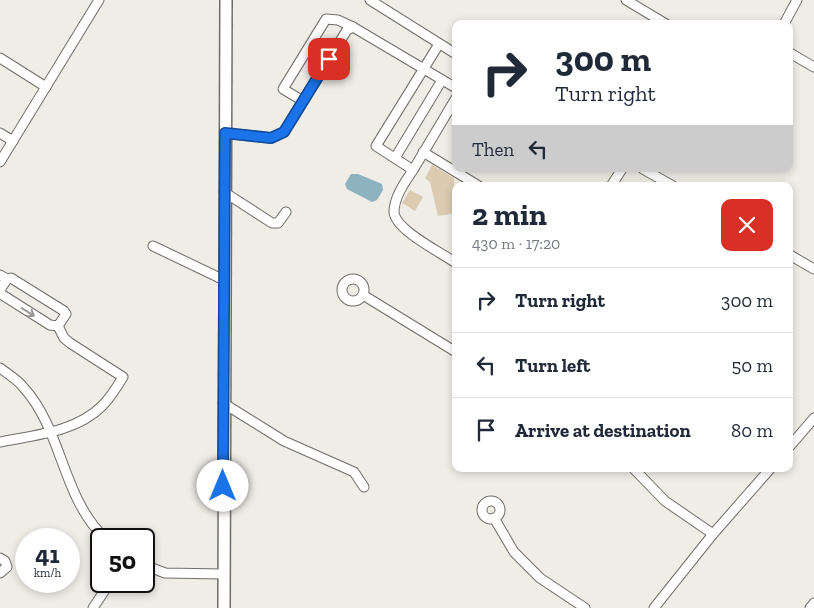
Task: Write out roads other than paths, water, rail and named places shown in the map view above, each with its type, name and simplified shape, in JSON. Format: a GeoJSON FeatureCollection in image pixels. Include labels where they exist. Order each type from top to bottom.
{"type":"FeatureCollection","features":[{"type":"Feature","properties":{"kind":"main road"},"geometry":{"type":"LineString","coordinates":[[224,608],[223,403],[226,0]]}},
{"type":"Feature","properties":{"kind":"street"},"geometry":{"type":"LineString","coordinates":[[0,162],[99,0]]}},
{"type":"Feature","properties":{"kind":"street"},"geometry":{"type":"LineString","coordinates":[[626,0],[659,20]]}},
{"type":"Feature","properties":{"kind":"street"},"geometry":{"type":"LineString","coordinates":[[786,20],[797,0]]}},
{"type":"Feature","properties":{"kind":"street"},"geometry":{"type":"LineString","coordinates":[[376,2],[452,52]]}},
{"type":"Feature","properties":{"kind":"street"},"geometry":{"type":"LineString","coordinates":[[303,101],[283,89],[326,20],[338,20],[352,27],[452,86]]}},
{"type":"Feature","properties":{"kind":"street"},"geometry":{"type":"LineString","coordinates":[[225,133],[271,138],[284,132],[346,30],[352,27]]}},
{"type":"Feature","properties":{"kind":"street"},"geometry":{"type":"LineString","coordinates":[[413,170],[376,146],[440,44]]}},
{"type":"Feature","properties":{"kind":"street"},"geometry":{"type":"LineString","coordinates":[[793,55],[814,67]]}},
{"type":"Feature","properties":{"kind":"street"},"geometry":{"type":"LineString","coordinates":[[0,58],[46,87]]}},
{"type":"Feature","properties":{"kind":"street"},"geometry":{"type":"LineString","coordinates":[[395,158],[442,80]]}},
{"type":"Feature","properties":{"kind":"street"},"geometry":{"type":"LineString","coordinates":[[452,105],[399,192],[394,213],[400,227],[452,260]]}},
{"type":"Feature","properties":{"kind":"street"},"geometry":{"type":"LineString","coordinates":[[0,133],[13,141]]}},
{"type":"Feature","properties":{"kind":"street"},"geometry":{"type":"LineString","coordinates":[[423,152],[452,170]]}},
{"type":"Feature","properties":{"kind":"street"},"geometry":{"type":"LineString","coordinates":[[456,172],[472,182]]}},
{"type":"Feature","properties":{"kind":"street"},"geometry":{"type":"LineString","coordinates":[[648,172],[666,182]]}},
{"type":"Feature","properties":{"kind":"street"},"geometry":{"type":"LineString","coordinates":[[224,192],[272,223],[278,223],[286,212]]}},
{"type":"Feature","properties":{"kind":"street"},"geometry":{"type":"LineString","coordinates":[[153,246],[224,280]]}},
{"type":"Feature","properties":{"kind":"street"},"geometry":{"type":"LineString","coordinates":[[793,257],[814,269]]}},
{"type":"Feature","properties":{"kind":"street"},"geometry":{"type":"LineString","coordinates":[[3,277],[11,278],[64,311],[66,314],[58,326],[50,325],[5,297],[0,290],[3,277]]}},
{"type":"Feature","properties":{"kind":"street"},"geometry":{"type":"LineString","coordinates":[[363,295],[452,350]]}},
{"type":"Feature","properties":{"kind":"street"},"geometry":{"type":"LineString","coordinates":[[0,442],[49,433],[82,422],[103,406],[123,378],[70,343],[64,338],[58,326]]}},
{"type":"Feature","properties":{"kind":"street"},"geometry":{"type":"LineString","coordinates":[[0,368],[24,387],[40,410],[77,500],[98,528]]}},
{"type":"Feature","properties":{"kind":"street"},"geometry":{"type":"LineString","coordinates":[[223,403],[284,441],[354,472],[364,487]]}},
{"type":"Feature","properties":{"kind":"street"},"geometry":{"type":"LineString","coordinates":[[793,442],[814,418]]}},
{"type":"Feature","properties":{"kind":"street"},"geometry":{"type":"LineString","coordinates":[[637,472],[666,501],[713,534]]}},
{"type":"Feature","properties":{"kind":"street"},"geometry":{"type":"LineString","coordinates":[[654,608],[713,534],[767,472]]}},
{"type":"Feature","properties":{"kind":"street"},"geometry":{"type":"LineString","coordinates":[[494,518],[514,552],[540,578],[584,608]]}},
{"type":"Feature","properties":{"kind":"street"},"geometry":{"type":"LineString","coordinates":[[0,558],[5,561],[7,567],[0,573]]}},
{"type":"Feature","properties":{"kind":"street"},"geometry":{"type":"LineString","coordinates":[[155,569],[165,573],[223,574]]}},
{"type":"Feature","properties":{"kind":"street"},"geometry":{"type":"LineString","coordinates":[[93,608],[103,593]]}},
{"type":"Feature","properties":{"kind":"street"},"geometry":{"type":"LineString","coordinates":[[810,608],[814,603]]}},
{"type":"Feature","properties":{"kind":"water"},"geometry":{"type":"Polygon","coordinates":[[[351,174],[358,174],[382,184],[383,190],[377,200],[372,202],[347,189],[345,184],[351,174]]]}}]}
